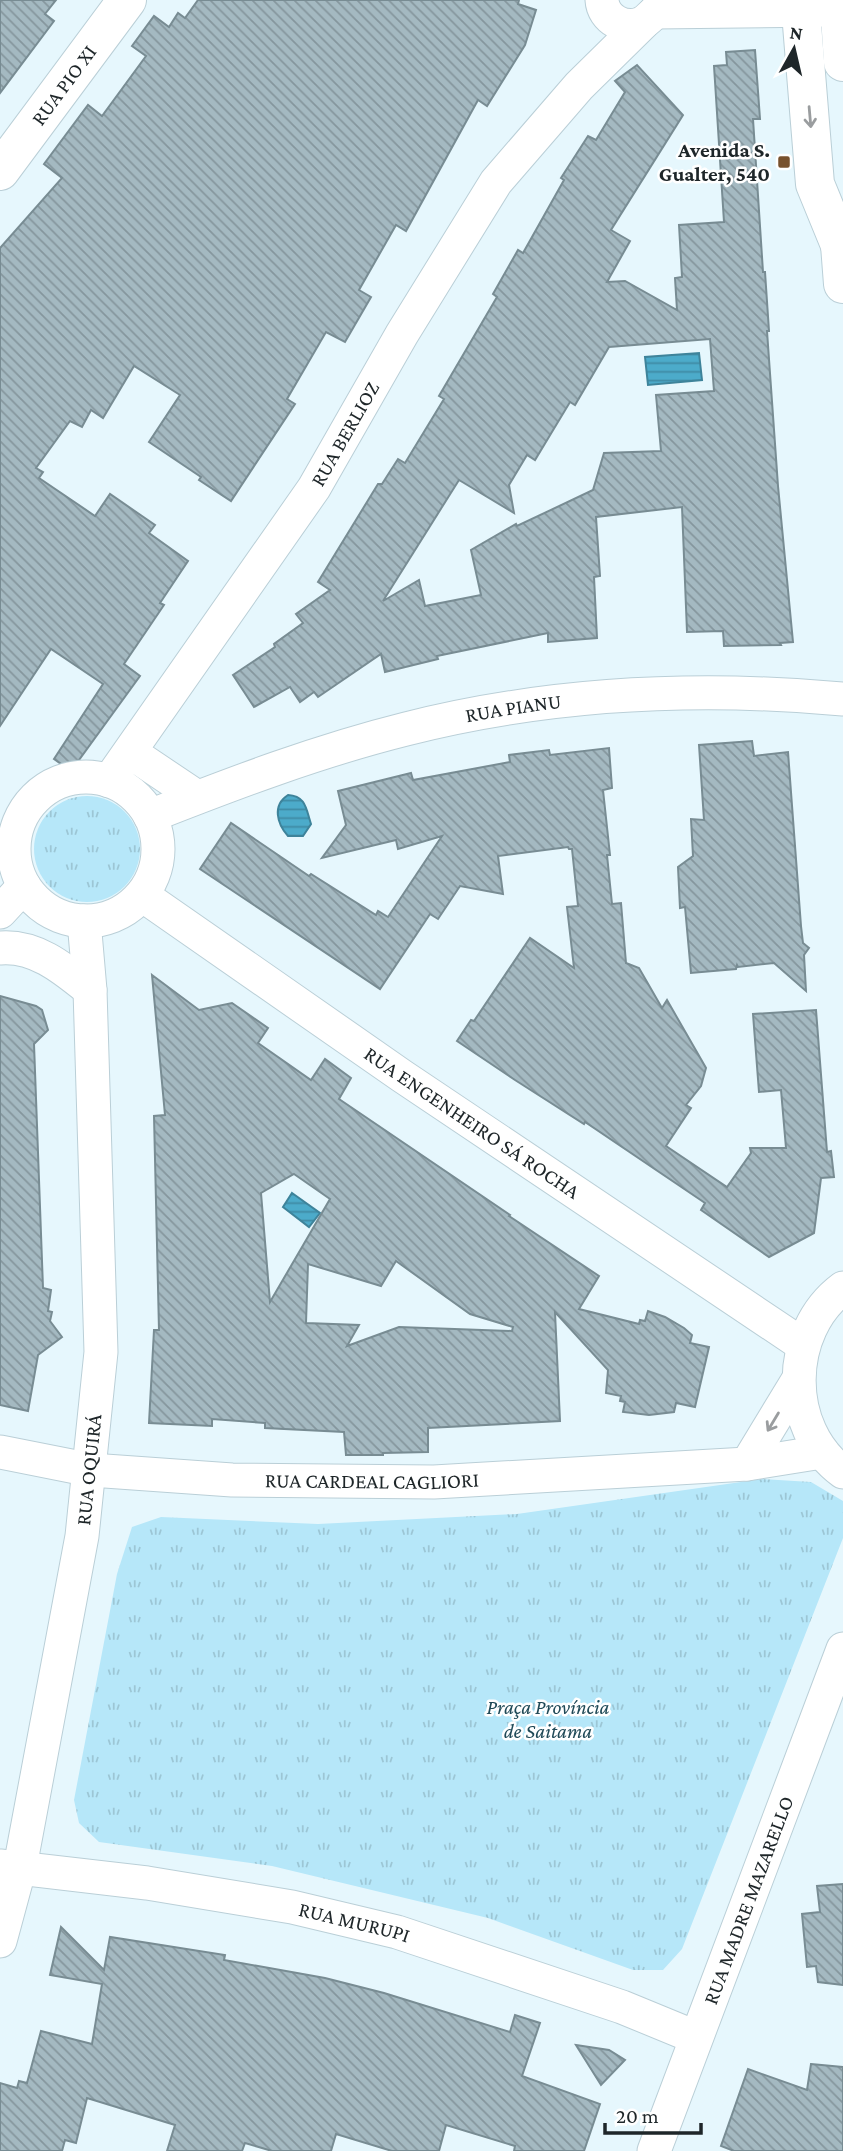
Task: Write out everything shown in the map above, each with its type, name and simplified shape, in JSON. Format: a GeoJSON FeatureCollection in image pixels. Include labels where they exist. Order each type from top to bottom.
{"type":"FeatureCollection","features":[{"type":"Feature","properties":{"kind":"street","name":"RUA PIO XI"},"geometry":{"type":"LineString","coordinates":[[0,171],[127,0]]}},
{"type":"Feature","properties":{"kind":"street"},"geometry":{"type":"LineString","coordinates":[[623,9],[840,5],[843,61]]}},
{"type":"Feature","properties":{"kind":"street"},"geometry":{"type":"LineString","coordinates":[[800,6],[815,184],[842,237],[843,284]]}},
{"type":"Feature","properties":{"kind":"street","name":"RUA BERLIOZ"},"geometry":{"type":"LineString","coordinates":[[109,781],[314,488],[402,334],[496,182],[579,86],[623,9]]}},
{"type":"Feature","properties":{"kind":"street","name":"RUA PIANU"},"geometry":{"type":"LineString","coordinates":[[150,816],[307,757],[460,717],[537,704],[617,696],[743,691],[843,699]]}},
{"type":"Feature","properties":{"kind":"street"},"geometry":{"type":"LineString","coordinates":[[130,752],[197,797]]}},
{"type":"Feature","properties":{"kind":"street"},"geometry":{"type":"LineString","coordinates":[[85,777],[109,781],[137,798],[150,816],[157,834],[158,862],[154,876],[142,895],[115,916],[84,921],[60,916],[36,901],[24,886],[14,851],[12,807],[34,799],[58,783],[85,777]]}},
{"type":"Feature","properties":{"kind":"street"},"geometry":{"type":"LineString","coordinates":[[0,912],[24,886]]}},
{"type":"Feature","properties":{"kind":"street","name":"RUA ENGENHEIRO SÁ ROCHA"},"geometry":{"type":"LineString","coordinates":[[142,895],[402,1076],[803,1345]]}},
{"type":"Feature","properties":{"kind":"street","name":"RUA OQUIRÁ"},"geometry":{"type":"LineString","coordinates":[[0,1941],[10,1867],[82,1536],[101,1352],[90,990],[84,921]]}},
{"type":"Feature","properties":{"kind":"street"},"geometry":{"type":"LineString","coordinates":[[0,948],[27,949],[64,968],[90,990]]}},
{"type":"Feature","properties":{"kind":"street"},"geometry":{"type":"LineString","coordinates":[[833,1462],[804,1418],[798,1380],[803,1345],[822,1308],[843,1288]]}},
{"type":"Feature","properties":{"kind":"street"},"geometry":{"type":"LineString","coordinates":[[747,1464],[798,1380]]}},
{"type":"Feature","properties":{"kind":"street","name":"RUA CARDEAL CAGLIORI"},"geometry":{"type":"LineString","coordinates":[[0,1452],[90,1470],[232,1480],[434,1482],[747,1464],[833,1462]]}},
{"type":"Feature","properties":{"kind":"street","name":"RUA MADRE MAZARELLO"},"geometry":{"type":"LineString","coordinates":[[654,2151],[843,1649]]}},
{"type":"Feature","properties":{"kind":"street","name":"RUA MURUPI"},"geometry":{"type":"LineString","coordinates":[[10,1867],[147,1883],[292,1907],[384,1929],[622,2007],[695,2037]]}},
{"type":"Feature","properties":{"kind":"green space"},"geometry":{"type":"Polygon","coordinates":[[[87,796],[107,800],[125,811],[136,829],[140,849],[136,869],[125,887],[107,898],[87,902],[67,898],[49,887],[38,869],[34,849],[38,829],[49,811],[67,800],[87,796]]]}},
{"type":"Feature","properties":{"kind":"green space","name":"Praça Província de Saitama"},"geometry":{"type":"Polygon","coordinates":[[[762,1479],[811,1482],[843,1501],[843,1538],[682,1949],[663,1970],[633,1970],[488,1918],[272,1866],[99,1842],[79,1823],[74,1800],[117,1574],[132,1527],[161,1517],[318,1524],[517,1514],[762,1479]]]}},
{"type":"Feature","properties":{"kind":"water"},"geometry":{"type":"Polygon","coordinates":[[[699,353],[702,380],[648,385],[645,357],[699,353]]]}},
{"type":"Feature","properties":{"kind":"water"},"geometry":{"type":"Polygon","coordinates":[[[288,795],[298,798],[306,808],[311,824],[303,836],[288,836],[281,826],[278,809],[288,795]]]}},
{"type":"Feature","properties":{"kind":"water"},"geometry":{"type":"Polygon","coordinates":[[[292,1193],[320,1213],[309,1227],[283,1207],[292,1193]]]}},
{"type":"Feature","properties":{"kind":"building"},"geometry":{"type":"Polygon","coordinates":[[[0,0],[56,0],[45,14],[54,21],[0,93],[0,0]]]}},
{"type":"Feature","properties":{"kind":"building"},"geometry":{"type":"Polygon","coordinates":[[[198,0],[519,0],[518,4],[536,10],[525,45],[487,106],[478,100],[406,231],[396,225],[359,290],[371,297],[345,342],[326,332],[287,399],[295,404],[231,501],[149,442],[180,395],[134,366],[103,418],[91,410],[82,427],[70,421],[36,468],[43,472],[39,478],[95,516],[110,494],[155,525],[149,533],[188,561],[160,603],[164,605],[124,664],[140,676],[71,771],[54,759],[103,684],[51,649],[0,726],[0,248],[62,178],[44,164],[88,105],[102,116],[146,56],[132,46],[154,16],[169,27],[178,13],[185,18],[198,0]]]}},
{"type":"Feature","properties":{"kind":"building"},"geometry":{"type":"Polygon","coordinates":[[[755,50],[760,119],[753,119],[778,486],[793,642],[780,643],[781,645],[724,646],[723,631],[687,632],[682,507],[596,517],[600,576],[594,577],[597,638],[548,642],[548,633],[437,656],[438,659],[385,672],[381,654],[318,697],[314,692],[300,702],[290,687],[254,707],[233,675],[275,647],[274,644],[303,623],[296,614],[330,590],[318,582],[378,484],[382,484],[398,459],[405,463],[444,399],[439,396],[497,297],[493,294],[518,250],[523,253],[564,180],[561,178],[588,136],[596,140],[625,92],[615,81],[637,65],[683,115],[611,230],[630,241],[607,282],[625,281],[677,310],[675,278],[682,277],[679,225],[724,222],[714,66],[727,65],[726,52],[755,50]],[[710,339],[609,347],[575,405],[570,402],[535,460],[527,455],[509,485],[514,513],[459,480],[383,601],[419,580],[425,606],[481,595],[471,550],[516,524],[517,526],[593,490],[604,453],[661,451],[656,395],[714,391],[710,339]]]}},
{"type":"Feature","properties":{"kind":"building"},"geometry":{"type":"Polygon","coordinates":[[[752,741],[754,756],[788,752],[801,926],[803,943],[809,948],[804,955],[806,991],[774,963],[737,965],[736,969],[691,973],[685,907],[680,908],[678,867],[693,856],[691,819],[704,820],[699,745],[752,741]]]}},
{"type":"Feature","properties":{"kind":"building"},"geometry":{"type":"Polygon","coordinates":[[[609,748],[612,788],[603,790],[610,855],[607,855],[612,904],[621,903],[626,963],[639,968],[662,1008],[667,1000],[706,1068],[701,1086],[686,1105],[691,1108],[666,1146],[727,1187],[751,1153],[750,1148],[786,1148],[781,1090],[759,1092],[753,1014],[816,1010],[827,1152],[831,1151],[834,1177],[821,1178],[814,1233],[769,1257],[701,1210],[705,1203],[585,1122],[584,1124],[457,1041],[471,1020],[474,1021],[530,938],[574,968],[567,907],[578,906],[572,849],[568,847],[498,856],[503,894],[460,886],[438,919],[430,914],[380,989],[200,869],[231,823],[309,876],[311,874],[376,915],[378,911],[388,917],[442,836],[398,849],[396,840],[322,858],[346,825],[338,791],[411,773],[413,780],[510,762],[509,755],[549,750],[550,755],[609,748]]]}},
{"type":"Feature","properties":{"kind":"building"},"geometry":{"type":"Polygon","coordinates":[[[152,975],[199,1010],[232,1003],[268,1028],[258,1043],[311,1080],[325,1059],[351,1078],[339,1099],[599,1276],[579,1309],[639,1324],[640,1320],[645,1321],[648,1311],[684,1328],[692,1335],[690,1343],[709,1347],[695,1407],[676,1403],[674,1412],[649,1415],[623,1412],[625,1402],[620,1401],[621,1396],[606,1393],[608,1370],[555,1312],[560,1421],[428,1428],[428,1452],[383,1455],[346,1455],[344,1432],[265,1428],[265,1423],[212,1419],[212,1426],[149,1423],[154,1330],[159,1330],[154,1116],[165,1115],[152,975]],[[294,1174],[261,1193],[270,1302],[330,1199],[294,1174]],[[396,1261],[381,1286],[308,1264],[306,1323],[359,1325],[347,1346],[399,1327],[512,1331],[513,1327],[470,1314],[396,1261]]]}},
{"type":"Feature","properties":{"kind":"building"},"geometry":{"type":"Polygon","coordinates":[[[0,996],[42,1010],[48,1030],[34,1044],[43,1288],[51,1290],[48,1311],[52,1312],[50,1321],[62,1337],[38,1355],[28,1411],[0,1405],[0,996]]]}},
{"type":"Feature","properties":{"kind":"building"},"geometry":{"type":"Polygon","coordinates":[[[843,1884],[843,1985],[818,1982],[816,1966],[807,1967],[802,1914],[820,1912],[817,1886],[843,1884]]]}},
{"type":"Feature","properties":{"kind":"building"},"geometry":{"type":"Polygon","coordinates":[[[61,1927],[104,1970],[110,1937],[225,1955],[224,1960],[325,1978],[384,1993],[510,2032],[515,2015],[540,2023],[522,2076],[600,2104],[584,2151],[514,2151],[515,2146],[446,2125],[439,2151],[392,2151],[336,2134],[331,2151],[272,2151],[245,2143],[242,2151],[167,2151],[175,2125],[87,2098],[76,2143],[65,2140],[62,2151],[0,2151],[0,2083],[17,2088],[19,2081],[27,2083],[41,2031],[92,2044],[102,1984],[50,1975],[61,1927]]]}},
{"type":"Feature","properties":{"kind":"building"},"geometry":{"type":"Polygon","coordinates":[[[576,2045],[609,2050],[625,2060],[601,2085],[576,2045]]]}},
{"type":"Feature","properties":{"kind":"building"},"geometry":{"type":"Polygon","coordinates":[[[811,2064],[843,2067],[843,2151],[734,2151],[721,2146],[748,2069],[807,2090],[811,2064]]]}},
{"type":"Feature","properties":{"kind":"place","name":"Avenida S. Gualter, 540"},"geometry":{"type":"Point","coordinates":[784,162]}}]}
